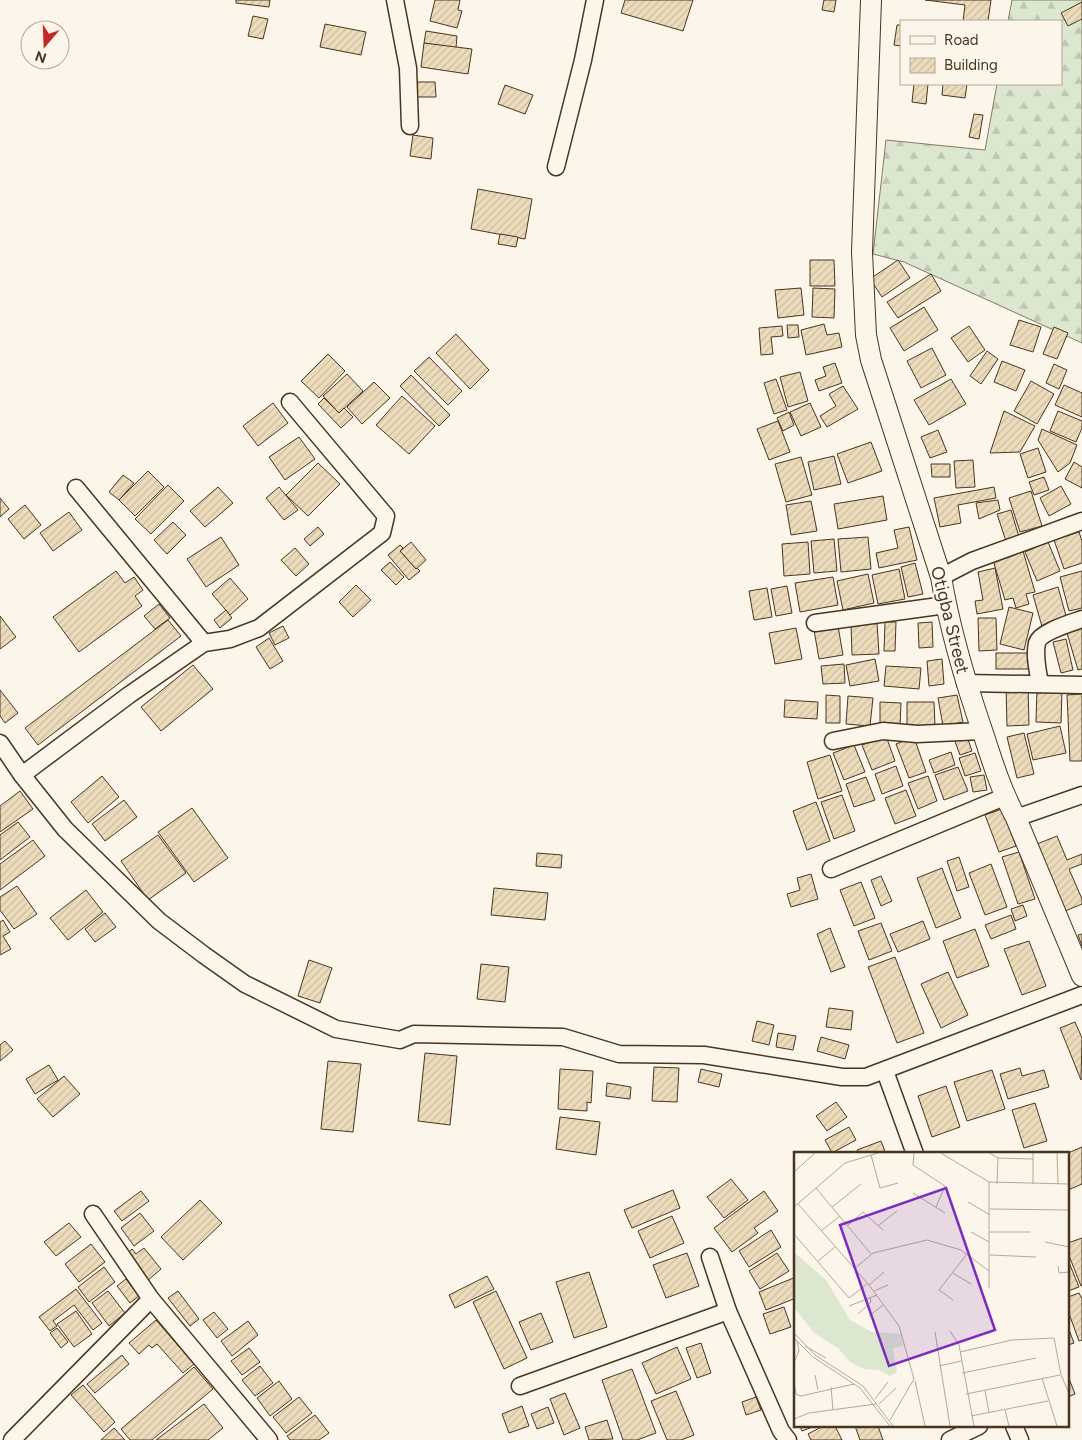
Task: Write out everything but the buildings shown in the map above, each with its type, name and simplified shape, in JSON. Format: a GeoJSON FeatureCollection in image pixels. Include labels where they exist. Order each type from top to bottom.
{"type":"FeatureCollection","features":[{"type":"Feature","properties":{"kind":"street"},"geometry":{"type":"LineString","coordinates":[[395,0],[408,68],[410,126]]}},
{"type":"Feature","properties":{"kind":"street"},"geometry":{"type":"LineString","coordinates":[[556,167],[583,60],[595,0]]}},
{"type":"Feature","properties":{"kind":"street","name":"Otigba Street"},"geometry":{"type":"LineString","coordinates":[[871,0],[862,252],[866,335],[871,360],[941,577],[965,682],[1004,797],[1016,818],[1082,976]]}},
{"type":"Feature","properties":{"kind":"street"},"geometry":{"type":"LineString","coordinates":[[22,776],[129,695],[204,643],[230,639],[259,628],[382,533],[386,516],[290,402]]}},
{"type":"Feature","properties":{"kind":"street"},"geometry":{"type":"LineString","coordinates":[[76,488],[204,643]]}},
{"type":"Feature","properties":{"kind":"street"},"geometry":{"type":"LineString","coordinates":[[941,577],[972,562],[1082,521]]}},
{"type":"Feature","properties":{"kind":"street"},"geometry":{"type":"LineString","coordinates":[[816,623],[946,605]]}},
{"type":"Feature","properties":{"kind":"street"},"geometry":{"type":"LineString","coordinates":[[1040,684],[1036,656],[1037,642],[1044,635],[1082,619]]}},
{"type":"Feature","properties":{"kind":"street"},"geometry":{"type":"LineString","coordinates":[[965,682],[1082,685]]}},
{"type":"Feature","properties":{"kind":"street"},"geometry":{"type":"LineString","coordinates":[[833,741],[884,731],[917,734],[982,731]]}},
{"type":"Feature","properties":{"kind":"street"},"geometry":{"type":"LineString","coordinates":[[0,743],[22,776],[65,829],[159,920],[245,984],[336,1029],[400,1040],[414,1034],[562,1037],[620,1054],[704,1055],[842,1077],[866,1077],[1082,995]]}},
{"type":"Feature","properties":{"kind":"street"},"geometry":{"type":"LineString","coordinates":[[1016,818],[1082,795]]}},
{"type":"Feature","properties":{"kind":"street"},"geometry":{"type":"LineString","coordinates":[[831,869],[1004,797]]}},
{"type":"Feature","properties":{"kind":"street"},"geometry":{"type":"LineString","coordinates":[[885,1071],[914,1152]]}},
{"type":"Feature","properties":{"kind":"street"},"geometry":{"type":"LineString","coordinates":[[93,1214],[152,1299],[269,1440]]}},
{"type":"Feature","properties":{"kind":"street"},"geometry":{"type":"LineString","coordinates":[[710,1257],[728,1310],[781,1431],[788,1440]]}},
{"type":"Feature","properties":{"kind":"street"},"geometry":{"type":"LineString","coordinates":[[12,1440],[152,1299]]}},
{"type":"Feature","properties":{"kind":"street"},"geometry":{"type":"LineString","coordinates":[[520,1386],[728,1310]]}},
{"type":"Feature","properties":{"kind":"street"},"geometry":{"type":"LineString","coordinates":[[950,1440],[975,1428]]}},
{"type":"Feature","properties":{"kind":"street"},"geometry":{"type":"LineString","coordinates":[[1015,1428],[1020,1440]]}},
{"type":"Feature","properties":{"kind":"green space"},"geometry":{"type":"Polygon","coordinates":[[[1012,0],[1082,0],[1082,343],[904,262],[873,254],[886,140],[985,150],[997,85],[1062,85],[1062,20],[1008,20],[1012,0]]]}}]}
